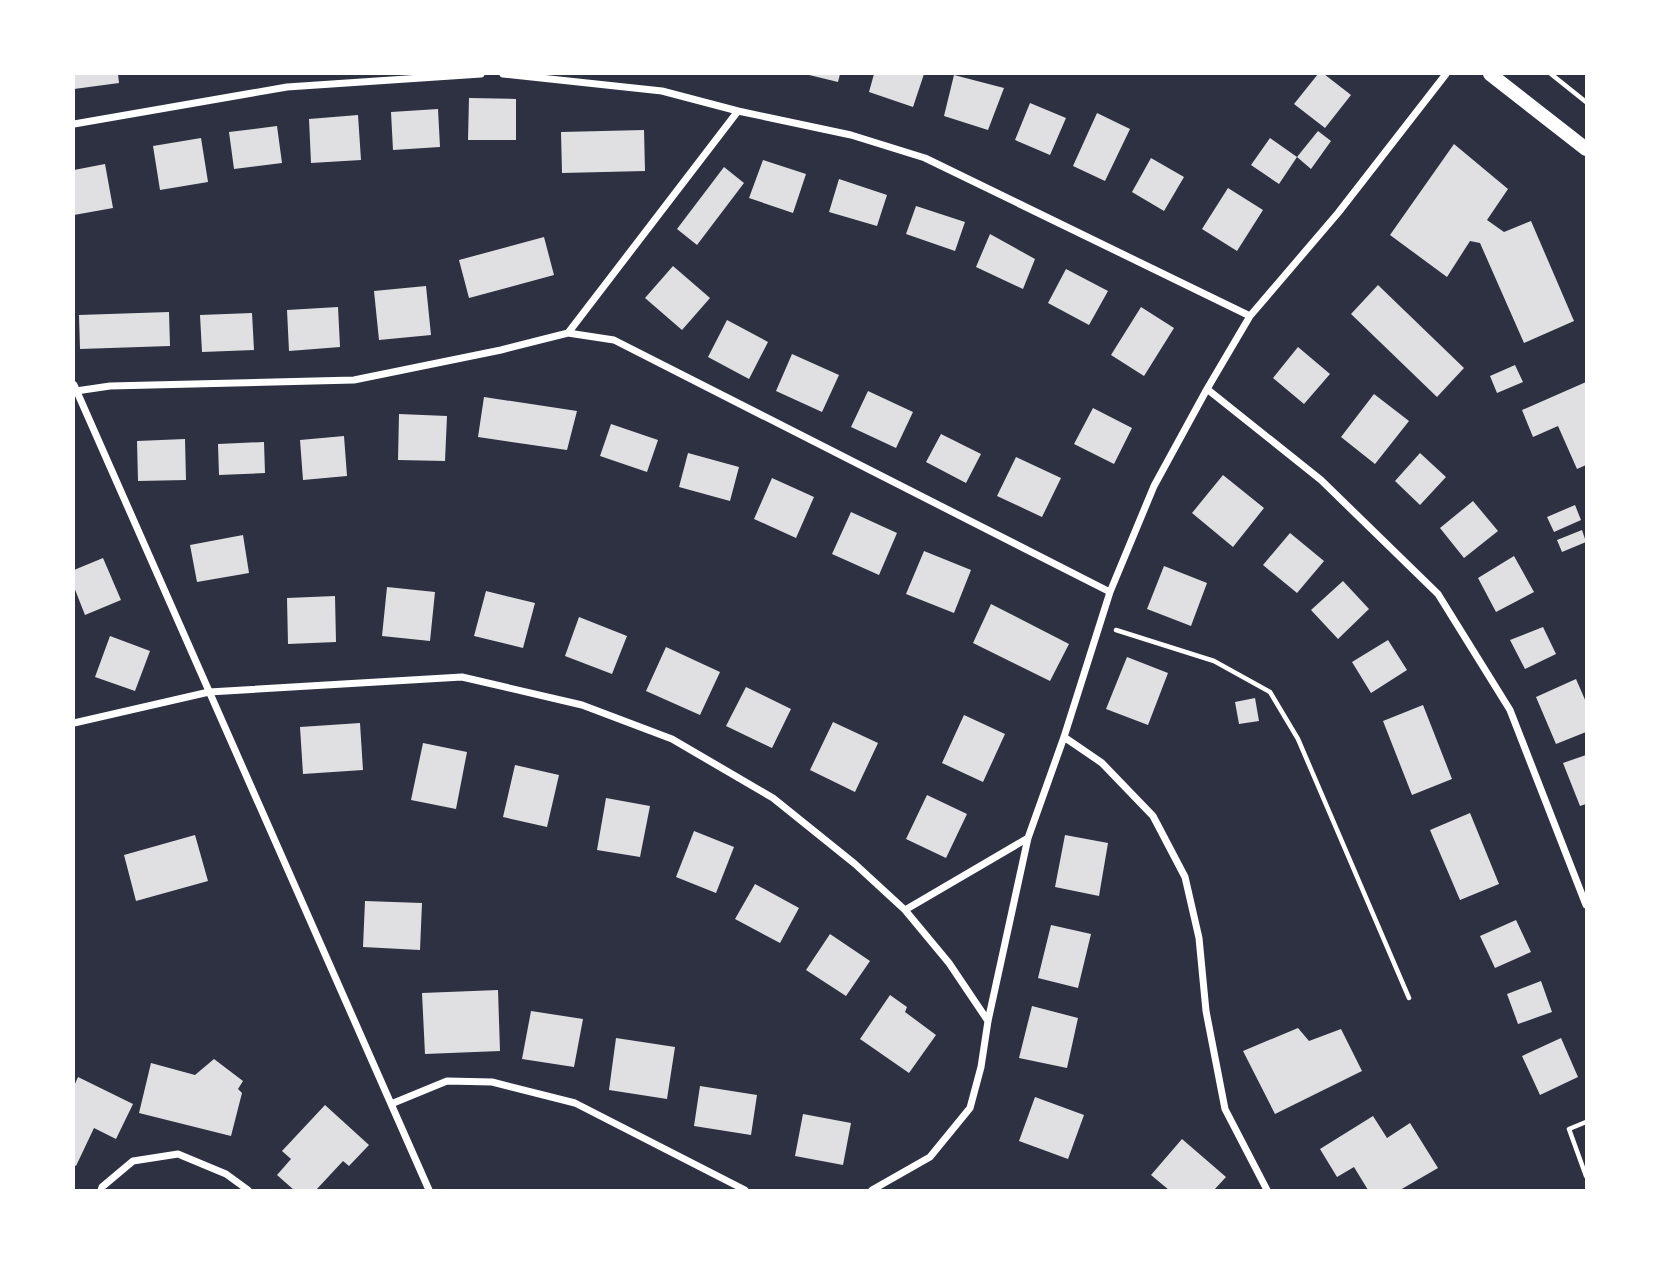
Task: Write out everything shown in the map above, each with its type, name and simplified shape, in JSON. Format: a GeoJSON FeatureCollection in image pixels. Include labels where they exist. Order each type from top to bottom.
{"type":"FeatureCollection","features":[{"type":"Feature","properties":{"kind":"main road"},"geometry":{"type":"LineString","coordinates":[[1490,74],[1587,149]]}},
{"type":"Feature","properties":{"kind":"street"},"geometry":{"type":"LineString","coordinates":[[74,124],[287,87],[481,74]]}},
{"type":"Feature","properties":{"kind":"street"},"geometry":{"type":"LineString","coordinates":[[503,74],[662,91],[738,111],[851,135],[925,158],[1250,316]]}},
{"type":"Feature","properties":{"kind":"street"},"geometry":{"type":"LineString","coordinates":[[873,1191],[930,1157],[970,1108],[981,1068],[988,1021],[1028,838],[1111,592],[1154,486],[1206,389],[1250,316],[1338,213],[1446,74]]}},
{"type":"Feature","properties":{"kind":"street"},"geometry":{"type":"LineString","coordinates":[[568,333],[738,111]]}},
{"type":"Feature","properties":{"kind":"street"},"geometry":{"type":"LineString","coordinates":[[429,1191],[75,388],[354,380],[501,350],[568,333],[614,340],[1111,592]]}},
{"type":"Feature","properties":{"kind":"street"},"geometry":{"type":"LineString","coordinates":[[1206,389],[1321,480],[1438,594],[1510,710],[1587,905]]}},
{"type":"Feature","properties":{"kind":"street"},"geometry":{"type":"LineString","coordinates":[[74,723],[209,692],[462,677],[582,705],[672,739],[773,798],[855,864],[905,910],[949,963],[988,1021]]}},
{"type":"Feature","properties":{"kind":"street"},"geometry":{"type":"LineString","coordinates":[[1064,737],[1102,763],[1153,816],[1185,877],[1199,938],[1206,1011],[1225,1110],[1267,1191]]}},
{"type":"Feature","properties":{"kind":"street"},"geometry":{"type":"LineString","coordinates":[[905,910],[1028,838]]}},
{"type":"Feature","properties":{"kind":"street"},"geometry":{"type":"LineString","coordinates":[[391,1104],[446,1081],[492,1082],[575,1103],[745,1191]]}},
{"type":"Feature","properties":{"kind":"street"},"geometry":{"type":"LineString","coordinates":[[101,1191],[102,1187],[133,1161],[178,1154],[226,1174],[248,1191]]}},
{"type":"Feature","properties":{"kind":"path"},"geometry":{"type":"LineString","coordinates":[[1551,74],[1587,102]]}},
{"type":"Feature","properties":{"kind":"path"},"geometry":{"type":"LineString","coordinates":[[1100,625],[1214,661],[1270,692],[1298,739],[1409,998]]}},
{"type":"Feature","properties":{"kind":"path"},"geometry":{"type":"LineString","coordinates":[[1587,1122],[1569,1129],[1587,1176]]}},
{"type":"Feature","properties":{"kind":"building"},"geometry":{"type":"Polygon","coordinates":[[[74,74],[118,74],[119,83],[74,89],[74,74]]]}},
{"type":"Feature","properties":{"kind":"building"},"geometry":{"type":"Polygon","coordinates":[[[805,74],[840,74],[838,82],[805,74]]]}},
{"type":"Feature","properties":{"kind":"building"},"geometry":{"type":"Polygon","coordinates":[[[874,74],[924,74],[913,107],[869,92],[874,74]]]}},
{"type":"Feature","properties":{"kind":"building"},"geometry":{"type":"Polygon","coordinates":[[[1318,74],[1324,74],[1351,95],[1325,128],[1294,104],[1318,74]]]}},
{"type":"Feature","properties":{"kind":"building"},"geometry":{"type":"Polygon","coordinates":[[[954,75],[1004,88],[988,130],[944,116],[954,75]]]}},
{"type":"Feature","properties":{"kind":"building"},"geometry":{"type":"Polygon","coordinates":[[[469,98],[516,99],[516,140],[468,140],[469,98]]]}},
{"type":"Feature","properties":{"kind":"building"},"geometry":{"type":"Polygon","coordinates":[[[1030,103],[1066,118],[1050,155],[1015,140],[1030,103]]]}},
{"type":"Feature","properties":{"kind":"building"},"geometry":{"type":"Polygon","coordinates":[[[438,109],[440,147],[393,150],[391,112],[438,109]]]}},
{"type":"Feature","properties":{"kind":"building"},"geometry":{"type":"Polygon","coordinates":[[[1097,113],[1130,129],[1105,181],[1073,166],[1097,113]]]}},
{"type":"Feature","properties":{"kind":"building"},"geometry":{"type":"Polygon","coordinates":[[[358,115],[361,160],[311,163],[309,119],[358,115]]]}},
{"type":"Feature","properties":{"kind":"building"},"geometry":{"type":"Polygon","coordinates":[[[277,126],[282,163],[234,169],[229,132],[277,126]]]}},
{"type":"Feature","properties":{"kind":"building"},"geometry":{"type":"Polygon","coordinates":[[[644,130],[645,171],[562,173],[561,132],[644,130]]]}},
{"type":"Feature","properties":{"kind":"building"},"geometry":{"type":"Polygon","coordinates":[[[1318,131],[1331,141],[1311,169],[1297,157],[1318,131]]]}},
{"type":"Feature","properties":{"kind":"building"},"geometry":{"type":"Polygon","coordinates":[[[201,138],[208,182],[160,190],[153,146],[201,138]]]}},
{"type":"Feature","properties":{"kind":"building"},"geometry":{"type":"Polygon","coordinates":[[[1270,138],[1297,157],[1279,184],[1251,165],[1270,138]]]}},
{"type":"Feature","properties":{"kind":"building"},"geometry":{"type":"Polygon","coordinates":[[[1454,144],[1508,189],[1487,220],[1504,232],[1531,221],[1574,321],[1524,343],[1480,243],[1470,241],[1447,277],[1390,235],[1454,144]]]}},
{"type":"Feature","properties":{"kind":"building"},"geometry":{"type":"Polygon","coordinates":[[[1151,158],[1184,177],[1164,211],[1132,192],[1151,158]]]}},
{"type":"Feature","properties":{"kind":"building"},"geometry":{"type":"Polygon","coordinates":[[[763,160],[806,174],[793,213],[749,198],[763,160]]]}},
{"type":"Feature","properties":{"kind":"building"},"geometry":{"type":"Polygon","coordinates":[[[105,164],[113,208],[74,215],[74,170],[105,164]]]}},
{"type":"Feature","properties":{"kind":"building"},"geometry":{"type":"Polygon","coordinates":[[[724,167],[744,183],[697,245],[677,229],[724,167]]]}},
{"type":"Feature","properties":{"kind":"building"},"geometry":{"type":"Polygon","coordinates":[[[839,179],[887,195],[877,226],[829,212],[839,179]]]}},
{"type":"Feature","properties":{"kind":"building"},"geometry":{"type":"Polygon","coordinates":[[[1228,188],[1263,210],[1237,251],[1202,229],[1228,188]]]}},
{"type":"Feature","properties":{"kind":"building"},"geometry":{"type":"Polygon","coordinates":[[[916,206],[965,222],[955,251],[906,234],[916,206]]]}},
{"type":"Feature","properties":{"kind":"building"},"geometry":{"type":"Polygon","coordinates":[[[990,234],[1035,259],[1023,289],[976,267],[990,234]]]}},
{"type":"Feature","properties":{"kind":"building"},"geometry":{"type":"Polygon","coordinates":[[[544,237],[554,275],[469,298],[459,260],[544,237]]]}},
{"type":"Feature","properties":{"kind":"building"},"geometry":{"type":"Polygon","coordinates":[[[673,266],[710,298],[682,330],[645,298],[673,266]]]}},
{"type":"Feature","properties":{"kind":"building"},"geometry":{"type":"Polygon","coordinates":[[[1066,269],[1108,291],[1089,325],[1048,303],[1066,269]]]}},
{"type":"Feature","properties":{"kind":"building"},"geometry":{"type":"Polygon","coordinates":[[[1378,285],[1464,368],[1437,397],[1351,314],[1378,285]]]}},
{"type":"Feature","properties":{"kind":"building"},"geometry":{"type":"Polygon","coordinates":[[[426,286],[431,335],[379,340],[374,291],[426,286]]]}},
{"type":"Feature","properties":{"kind":"building"},"geometry":{"type":"Polygon","coordinates":[[[338,307],[340,347],[289,351],[287,310],[338,307]]]}},
{"type":"Feature","properties":{"kind":"building"},"geometry":{"type":"Polygon","coordinates":[[[1141,307],[1174,328],[1144,376],[1111,355],[1141,307]]]}},
{"type":"Feature","properties":{"kind":"building"},"geometry":{"type":"Polygon","coordinates":[[[169,312],[170,346],[80,349],[79,315],[169,312]]]}},
{"type":"Feature","properties":{"kind":"building"},"geometry":{"type":"Polygon","coordinates":[[[252,313],[254,350],[202,352],[200,315],[252,313]]]}},
{"type":"Feature","properties":{"kind":"building"},"geometry":{"type":"Polygon","coordinates":[[[727,320],[768,342],[749,379],[708,357],[727,320]]]}},
{"type":"Feature","properties":{"kind":"building"},"geometry":{"type":"Polygon","coordinates":[[[1298,347],[1330,374],[1304,404],[1273,378],[1298,347]]]}},
{"type":"Feature","properties":{"kind":"building"},"geometry":{"type":"Polygon","coordinates":[[[792,354],[839,375],[822,412],[776,391],[792,354]]]}},
{"type":"Feature","properties":{"kind":"building"},"geometry":{"type":"Polygon","coordinates":[[[1515,365],[1523,382],[1497,393],[1490,376],[1515,365]]]}},
{"type":"Feature","properties":{"kind":"building"},"geometry":{"type":"Polygon","coordinates":[[[1586,382],[1586,465],[1577,469],[1558,426],[1533,437],[1522,410],[1586,382]]]}},
{"type":"Feature","properties":{"kind":"building"},"geometry":{"type":"Polygon","coordinates":[[[868,391],[913,412],[896,448],[851,427],[868,391]]]}},
{"type":"Feature","properties":{"kind":"building"},"geometry":{"type":"Polygon","coordinates":[[[1374,394],[1409,421],[1375,464],[1341,437],[1374,394]]]}},
{"type":"Feature","properties":{"kind":"building"},"geometry":{"type":"Polygon","coordinates":[[[484,397],[577,411],[567,450],[478,437],[484,397]]]}},
{"type":"Feature","properties":{"kind":"building"},"geometry":{"type":"Polygon","coordinates":[[[1093,408],[1132,428],[1114,464],[1074,444],[1093,408]]]}},
{"type":"Feature","properties":{"kind":"building"},"geometry":{"type":"Polygon","coordinates":[[[399,414],[447,416],[445,461],[398,460],[399,414]]]}},
{"type":"Feature","properties":{"kind":"building"},"geometry":{"type":"Polygon","coordinates":[[[611,424],[658,440],[647,472],[600,456],[611,424]]]}},
{"type":"Feature","properties":{"kind":"building"},"geometry":{"type":"Polygon","coordinates":[[[941,434],[981,454],[966,483],[926,462],[941,434]]]}},
{"type":"Feature","properties":{"kind":"building"},"geometry":{"type":"Polygon","coordinates":[[[344,436],[347,476],[303,480],[300,440],[344,436]]]}},
{"type":"Feature","properties":{"kind":"building"},"geometry":{"type":"Polygon","coordinates":[[[185,439],[186,480],[138,481],[137,441],[185,439]]]}},
{"type":"Feature","properties":{"kind":"building"},"geometry":{"type":"Polygon","coordinates":[[[264,442],[265,473],[219,475],[218,444],[264,442]]]}},
{"type":"Feature","properties":{"kind":"building"},"geometry":{"type":"Polygon","coordinates":[[[688,453],[739,467],[730,501],[679,487],[688,453]]]}},
{"type":"Feature","properties":{"kind":"building"},"geometry":{"type":"Polygon","coordinates":[[[1420,453],[1446,477],[1420,505],[1395,481],[1420,453]]]}},
{"type":"Feature","properties":{"kind":"building"},"geometry":{"type":"Polygon","coordinates":[[[1016,457],[1061,478],[1042,517],[997,496],[1016,457]]]}},
{"type":"Feature","properties":{"kind":"building"},"geometry":{"type":"Polygon","coordinates":[[[1223,475],[1264,508],[1233,547],[1192,513],[1223,475]]]}},
{"type":"Feature","properties":{"kind":"building"},"geometry":{"type":"Polygon","coordinates":[[[772,478],[814,497],[796,538],[754,519],[772,478]]]}},
{"type":"Feature","properties":{"kind":"building"},"geometry":{"type":"Polygon","coordinates":[[[1473,501],[1498,531],[1464,558],[1440,528],[1473,501]]]}},
{"type":"Feature","properties":{"kind":"building"},"geometry":{"type":"Polygon","coordinates":[[[1575,505],[1581,520],[1554,532],[1547,517],[1575,505]]]}},
{"type":"Feature","properties":{"kind":"building"},"geometry":{"type":"Polygon","coordinates":[[[851,512],[897,533],[879,575],[832,554],[851,512]]]}},
{"type":"Feature","properties":{"kind":"building"},"geometry":{"type":"Polygon","coordinates":[[[1582,530],[1586,542],[1562,552],[1557,540],[1582,530]]]}},
{"type":"Feature","properties":{"kind":"building"},"geometry":{"type":"Polygon","coordinates":[[[1290,533],[1324,561],[1297,593],[1263,565],[1290,533]]]}},
{"type":"Feature","properties":{"kind":"building"},"geometry":{"type":"Polygon","coordinates":[[[243,535],[249,573],[197,582],[190,545],[243,535]]]}},
{"type":"Feature","properties":{"kind":"building"},"geometry":{"type":"Polygon","coordinates":[[[924,551],[971,570],[954,613],[906,594],[924,551]]]}},
{"type":"Feature","properties":{"kind":"building"},"geometry":{"type":"Polygon","coordinates":[[[1514,556],[1534,592],[1496,612],[1478,578],[1514,556]]]}},
{"type":"Feature","properties":{"kind":"building"},"geometry":{"type":"Polygon","coordinates":[[[103,558],[121,600],[85,615],[74,587],[74,570],[103,558]]]}},
{"type":"Feature","properties":{"kind":"building"},"geometry":{"type":"Polygon","coordinates":[[[1164,566],[1207,583],[1191,626],[1147,609],[1164,566]]]}},
{"type":"Feature","properties":{"kind":"building"},"geometry":{"type":"Polygon","coordinates":[[[1343,581],[1369,609],[1338,639],[1311,610],[1343,581]]]}},
{"type":"Feature","properties":{"kind":"building"},"geometry":{"type":"Polygon","coordinates":[[[387,587],[435,592],[430,641],[382,636],[387,587]]]}},
{"type":"Feature","properties":{"kind":"building"},"geometry":{"type":"Polygon","coordinates":[[[486,591],[535,603],[523,648],[474,636],[486,591]]]}},
{"type":"Feature","properties":{"kind":"building"},"geometry":{"type":"Polygon","coordinates":[[[335,596],[336,642],[288,644],[287,598],[335,596]]]}},
{"type":"Feature","properties":{"kind":"building"},"geometry":{"type":"Polygon","coordinates":[[[991,604],[1069,644],[1050,681],[973,643],[991,604]]]}},
{"type":"Feature","properties":{"kind":"building"},"geometry":{"type":"Polygon","coordinates":[[[579,617],[627,636],[612,674],[565,656],[579,617]]]}},
{"type":"Feature","properties":{"kind":"building"},"geometry":{"type":"Polygon","coordinates":[[[1543,627],[1556,654],[1525,669],[1510,640],[1543,627]]]}},
{"type":"Feature","properties":{"kind":"building"},"geometry":{"type":"Polygon","coordinates":[[[110,636],[150,651],[135,691],[95,677],[110,636]]]}},
{"type":"Feature","properties":{"kind":"building"},"geometry":{"type":"Polygon","coordinates":[[[1388,640],[1407,670],[1371,693],[1352,662],[1388,640]]]}},
{"type":"Feature","properties":{"kind":"building"},"geometry":{"type":"Polygon","coordinates":[[[666,647],[720,672],[700,715],[646,691],[666,647]]]}},
{"type":"Feature","properties":{"kind":"building"},"geometry":{"type":"Polygon","coordinates":[[[1127,657],[1168,673],[1148,725],[1106,709],[1127,657]]]}},
{"type":"Feature","properties":{"kind":"building"},"geometry":{"type":"Polygon","coordinates":[[[1576,679],[1586,702],[1586,732],[1556,744],[1536,697],[1576,679]]]}},
{"type":"Feature","properties":{"kind":"building"},"geometry":{"type":"Polygon","coordinates":[[[746,687],[791,709],[772,748],[726,726],[746,687]]]}},
{"type":"Feature","properties":{"kind":"building"},"geometry":{"type":"Polygon","coordinates":[[[1255,698],[1259,721],[1239,724],[1235,702],[1255,698]]]}},
{"type":"Feature","properties":{"kind":"building"},"geometry":{"type":"Polygon","coordinates":[[[1423,705],[1452,779],[1412,795],[1383,721],[1423,705]]]}},
{"type":"Feature","properties":{"kind":"building"},"geometry":{"type":"Polygon","coordinates":[[[964,715],[1005,734],[983,782],[942,763],[964,715]]]}},
{"type":"Feature","properties":{"kind":"building"},"geometry":{"type":"Polygon","coordinates":[[[833,722],[878,743],[855,792],[810,770],[833,722]]]}},
{"type":"Feature","properties":{"kind":"building"},"geometry":{"type":"Polygon","coordinates":[[[360,723],[363,770],[303,774],[300,727],[360,723]]]}},
{"type":"Feature","properties":{"kind":"building"},"geometry":{"type":"Polygon","coordinates":[[[423,743],[467,752],[456,809],[411,800],[423,743]]]}},
{"type":"Feature","properties":{"kind":"building"},"geometry":{"type":"Polygon","coordinates":[[[1586,755],[1586,804],[1580,806],[1563,763],[1586,755]]]}},
{"type":"Feature","properties":{"kind":"building"},"geometry":{"type":"Polygon","coordinates":[[[515,765],[559,775],[547,827],[503,817],[515,765]]]}},
{"type":"Feature","properties":{"kind":"building"},"geometry":{"type":"Polygon","coordinates":[[[927,795],[967,814],[946,858],[906,839],[927,795]]]}},
{"type":"Feature","properties":{"kind":"building"},"geometry":{"type":"Polygon","coordinates":[[[606,798],[650,806],[640,857],[597,850],[606,798]]]}},
{"type":"Feature","properties":{"kind":"building"},"geometry":{"type":"Polygon","coordinates":[[[1470,813],[1499,884],[1460,900],[1430,830],[1470,813]]]}},
{"type":"Feature","properties":{"kind":"building"},"geometry":{"type":"Polygon","coordinates":[[[694,831],[734,847],[716,893],[676,877],[694,831]]]}},
{"type":"Feature","properties":{"kind":"building"},"geometry":{"type":"Polygon","coordinates":[[[195,835],[208,881],[136,901],[124,855],[195,835]]]}},
{"type":"Feature","properties":{"kind":"building"},"geometry":{"type":"Polygon","coordinates":[[[1065,835],[1108,843],[1099,896],[1055,887],[1065,835]]]}},
{"type":"Feature","properties":{"kind":"building"},"geometry":{"type":"Polygon","coordinates":[[[755,884],[799,908],[780,943],[735,919],[755,884]]]}},
{"type":"Feature","properties":{"kind":"building"},"geometry":{"type":"Polygon","coordinates":[[[365,901],[422,903],[420,950],[363,947],[365,901]]]}},
{"type":"Feature","properties":{"kind":"building"},"geometry":{"type":"Polygon","coordinates":[[[1516,920],[1531,952],[1495,968],[1480,936],[1516,920]]]}},
{"type":"Feature","properties":{"kind":"building"},"geometry":{"type":"Polygon","coordinates":[[[1051,925],[1091,934],[1078,988],[1038,978],[1051,925]]]}},
{"type":"Feature","properties":{"kind":"building"},"geometry":{"type":"Polygon","coordinates":[[[830,934],[870,961],[846,996],[806,970],[830,934]]]}},
{"type":"Feature","properties":{"kind":"building"},"geometry":{"type":"Polygon","coordinates":[[[1541,981],[1552,1012],[1518,1024],[1507,994],[1541,981]]]}},
{"type":"Feature","properties":{"kind":"building"},"geometry":{"type":"Polygon","coordinates":[[[498,990],[500,1051],[425,1054],[422,993],[498,990]]]}},
{"type":"Feature","properties":{"kind":"building"},"geometry":{"type":"Polygon","coordinates":[[[890,995],[907,1007],[905,1012],[936,1035],[909,1073],[860,1039],[890,995]]]}},
{"type":"Feature","properties":{"kind":"building"},"geometry":{"type":"Polygon","coordinates":[[[1032,1006],[1078,1018],[1067,1068],[1019,1058],[1032,1006]]]}},
{"type":"Feature","properties":{"kind":"building"},"geometry":{"type":"Polygon","coordinates":[[[531,1011],[583,1019],[574,1067],[522,1059],[531,1011]]]}},
{"type":"Feature","properties":{"kind":"building"},"geometry":{"type":"Polygon","coordinates":[[[1298,1028],[1309,1041],[1341,1029],[1362,1071],[1275,1114],[1243,1051],[1298,1028]]]}},
{"type":"Feature","properties":{"kind":"building"},"geometry":{"type":"Polygon","coordinates":[[[616,1038],[675,1047],[667,1099],[609,1090],[616,1038]]]}},
{"type":"Feature","properties":{"kind":"building"},"geometry":{"type":"Polygon","coordinates":[[[1561,1038],[1578,1077],[1540,1095],[1522,1056],[1561,1038]]]}},
{"type":"Feature","properties":{"kind":"building"},"geometry":{"type":"Polygon","coordinates":[[[214,1059],[243,1081],[238,1089],[242,1093],[231,1136],[139,1113],[151,1063],[195,1075],[214,1059]]]}},
{"type":"Feature","properties":{"kind":"building"},"geometry":{"type":"Polygon","coordinates":[[[78,1077],[133,1104],[116,1139],[94,1128],[76,1166],[74,1086],[78,1077]]]}},
{"type":"Feature","properties":{"kind":"building"},"geometry":{"type":"Polygon","coordinates":[[[700,1086],[757,1095],[751,1135],[694,1126],[700,1086]]]}},
{"type":"Feature","properties":{"kind":"building"},"geometry":{"type":"Polygon","coordinates":[[[1035,1097],[1084,1115],[1068,1159],[1019,1141],[1035,1097]]]}},
{"type":"Feature","properties":{"kind":"building"},"geometry":{"type":"Polygon","coordinates":[[[325,1105],[369,1145],[349,1166],[343,1161],[316,1190],[294,1190],[277,1175],[291,1159],[282,1151],[325,1105]]]}},
{"type":"Feature","properties":{"kind":"building"},"geometry":{"type":"Polygon","coordinates":[[[803,1114],[851,1123],[843,1165],[795,1156],[803,1114]]]}},
{"type":"Feature","properties":{"kind":"building"},"geometry":{"type":"Polygon","coordinates":[[[1373,1116],[1387,1138],[1410,1123],[1438,1168],[1400,1190],[1368,1190],[1354,1167],[1337,1177],[1320,1149],[1373,1116]]]}},
{"type":"Feature","properties":{"kind":"building"},"geometry":{"type":"Polygon","coordinates":[[[1182,1139],[1226,1177],[1214,1190],[1169,1190],[1151,1175],[1182,1139]]]}}]}
